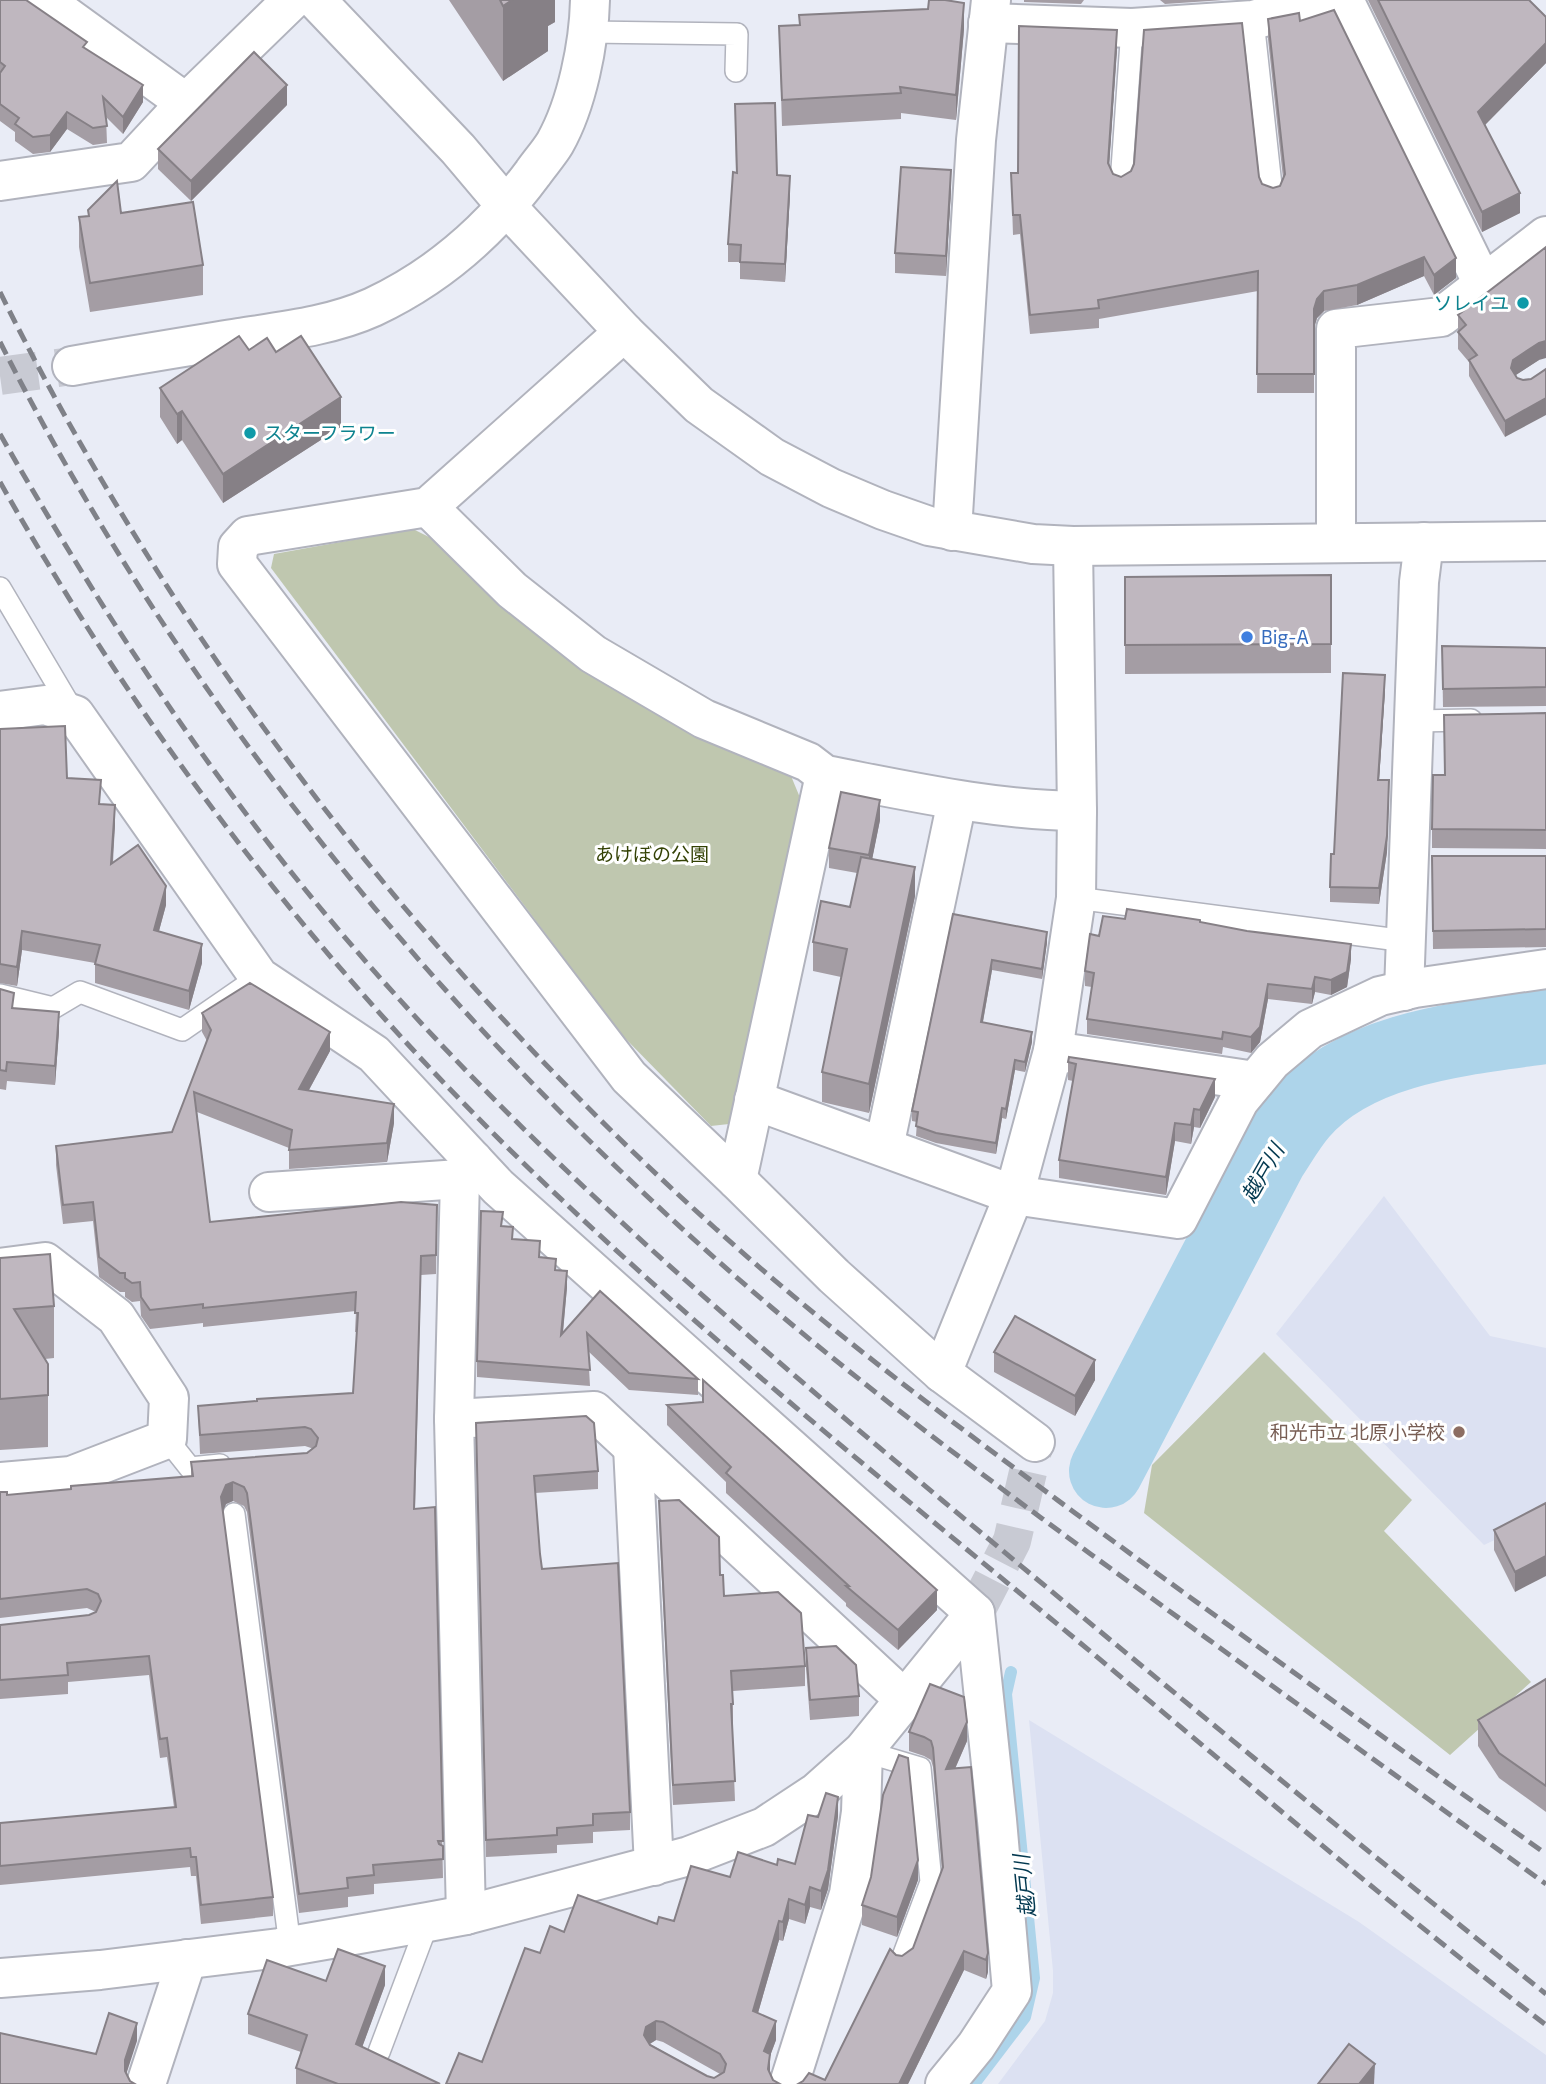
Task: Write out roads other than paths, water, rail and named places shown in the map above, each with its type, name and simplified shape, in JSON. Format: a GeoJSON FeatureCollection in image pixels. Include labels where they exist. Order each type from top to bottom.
{"type":"FeatureCollection","features":[{"type":"Feature","properties":{"kind":"street"},"geometry":{"type":"LineString","coordinates":[[44,0],[186,103]]}},
{"type":"Feature","properties":{"kind":"street"},"geometry":{"type":"LineString","coordinates":[[0,181],[131,162],[186,103],[292,0]]}},
{"type":"Feature","properties":{"kind":"street"},"geometry":{"type":"LineString","coordinates":[[316,0],[458,149],[507,207],[624,332],[699,405],[772,457],[831,488],[929,526],[1033,544],[1073,546],[1336,541],[1546,541]]}},
{"type":"Feature","properties":{"kind":"street"},"geometry":{"type":"LineString","coordinates":[[952,531],[976,140],[989,12],[1132,28],[1253,20],[1326,0]]}},
{"type":"Feature","properties":{"kind":"street"},"geometry":{"type":"LineString","coordinates":[[1343,0],[1483,284]]}},
{"type":"Feature","properties":{"kind":"street"},"geometry":{"type":"LineString","coordinates":[[72,366],[312,326],[372,307],[428,276],[468,247],[507,207],[555,143],[570,107],[589,16]]}},
{"type":"Feature","properties":{"kind":"street"},"geometry":{"type":"LineString","coordinates":[[1336,541],[1336,329],[1441,317],[1546,236]]}},
{"type":"Feature","properties":{"kind":"street"},"geometry":{"type":"LineString","coordinates":[[624,332],[428,507],[248,536],[238,547],[237,564],[629,1077],[834,1276],[942,1373],[1035,1442]]}},
{"type":"Feature","properties":{"kind":"street"},"geometry":{"type":"LineString","coordinates":[[428,507],[512,590],[593,654],[704,719],[808,762],[825,775],[957,801],[1036,810],[1077,811]]}},
{"type":"Feature","properties":{"kind":"street"},"geometry":{"type":"LineString","coordinates":[[1404,991],[1406,941],[1416,861],[1414,721],[1423,542]]}},
{"type":"Feature","properties":{"kind":"street"},"geometry":{"type":"LineString","coordinates":[[942,1373],[1014,1195],[1052,1051],[1076,898],[1073,546]]}},
{"type":"Feature","properties":{"kind":"street"},"geometry":{"type":"LineString","coordinates":[[0,711],[45,705],[75,715],[259,977],[374,1054],[466,1170],[498,1187],[975,1613],[1012,1991],[976,2046],[945,2084]]}},
{"type":"Feature","properties":{"kind":"street"},"geometry":{"type":"LineString","coordinates":[[737,1180],[825,775]]}},
{"type":"Feature","properties":{"kind":"street"},"geometry":{"type":"LineString","coordinates":[[884,1147],[957,801]]}},
{"type":"Feature","properties":{"kind":"street"},"geometry":{"type":"LineString","coordinates":[[754,1100],[1014,1195],[1178,1219],[1239,1101],[1272,1061],[1310,1029],[1380,996],[1546,969]]}},
{"type":"Feature","properties":{"kind":"street"},"geometry":{"type":"LineString","coordinates":[[1052,1051],[1255,1082]]}},
{"type":"Feature","properties":{"kind":"street"},"geometry":{"type":"LineString","coordinates":[[269,1192],[466,1170]]}},
{"type":"Feature","properties":{"kind":"street"},"geometry":{"type":"LineString","coordinates":[[466,1170],[454,1419],[466,1915]]}},
{"type":"Feature","properties":{"kind":"street"},"geometry":{"type":"LineString","coordinates":[[0,1268],[46,1262],[116,1317],[169,1398],[167,1439],[71,1476],[0,1482]]}},
{"type":"Feature","properties":{"kind":"street"},"geometry":{"type":"LineString","coordinates":[[454,1419],[594,1411],[904,1699]]}},
{"type":"Feature","properties":{"kind":"street"},"geometry":{"type":"LineString","coordinates":[[633,1447],[654,1866]]}},
{"type":"Feature","properties":{"kind":"street"},"geometry":{"type":"LineString","coordinates":[[0,1978],[290,1946],[428,1922],[466,1915],[688,1856],[764,1827],[817,1793],[863,1751],[975,1613]]}},
{"type":"Feature","properties":{"kind":"street"},"geometry":{"type":"LineString","coordinates":[[789,2084],[849,1894],[861,1812],[863,1751]]}},
{"type":"Feature","properties":{"kind":"street"},"geometry":{"type":"LineString","coordinates":[[146,2084],[187,1959]]}},
{"type":"Feature","properties":{"kind":"lane"},"geometry":{"type":"LineString","coordinates":[[589,16],[737,34],[736,71]]}},
{"type":"Feature","properties":{"kind":"lane"},"geometry":{"type":"LineString","coordinates":[[1253,20],[1272,195]]}},
{"type":"Feature","properties":{"kind":"lane"},"geometry":{"type":"LineString","coordinates":[[1121,183],[1132,28]]}},
{"type":"Feature","properties":{"kind":"lane"},"geometry":{"type":"LineString","coordinates":[[0,588],[75,715]]}},
{"type":"Feature","properties":{"kind":"lane"},"geometry":{"type":"LineString","coordinates":[[1414,721],[1493,719]]}},
{"type":"Feature","properties":{"kind":"lane"},"geometry":{"type":"LineString","coordinates":[[1076,898],[1406,941]]}},
{"type":"Feature","properties":{"kind":"lane"},"geometry":{"type":"LineString","coordinates":[[0,995],[53,1008],[80,992],[182,1030],[259,977]]}},
{"type":"Feature","properties":{"kind":"lane"},"geometry":{"type":"LineString","coordinates":[[167,1439],[190,1468],[241,1464]]}},
{"type":"Feature","properties":{"kind":"lane"},"geometry":{"type":"LineString","coordinates":[[234,1514],[290,1946]]}},
{"type":"Feature","properties":{"kind":"lane"},"geometry":{"type":"LineString","coordinates":[[863,1751],[920,1768],[931,1882],[901,1962]]}},
{"type":"Feature","properties":{"kind":"lane"},"geometry":{"type":"LineString","coordinates":[[379,2052],[428,1922]]}},
{"type":"Feature","properties":{"kind":"waterway","name":"越戸川"},"geometry":{"type":"LineString","coordinates":[[1106,1471],[1270,1158],[1301,1113],[1324,1091],[1351,1073],[1382,1060],[1414,1049],[1448,1042],[1546,1027]]}},
{"type":"Feature","properties":{"kind":"waterway","name":"越戸川"},"geometry":{"type":"LineString","coordinates":[[974,2084],[1025,2017],[1034,1978],[1006,1694],[1011,1672]]}},
{"type":"Feature","properties":{"kind":"tunnel"},"geometry":{"type":"LineString","coordinates":[[0,376],[72,366]]}},
{"type":"Feature","properties":{"kind":"tunnel"},"geometry":{"type":"LineString","coordinates":[[975,1613],[1012,1541],[1035,1442]]}},
{"type":"Feature","properties":{"kind":"railway"},"geometry":{"type":"LineString","coordinates":[[0,292],[69,423],[144,551],[226,674],[313,794],[406,910],[505,1021],[608,1127],[759,1267],[892,1375],[1134,1556],[1546,1854]]}},
{"type":"Feature","properties":{"kind":"railway"},"geometry":{"type":"LineString","coordinates":[[0,342],[74,478],[155,611],[243,739],[338,863],[438,982],[544,1095],[655,1204],[771,1307],[864,1383],[1054,1527],[1546,1884]]}},
{"type":"Feature","properties":{"kind":"railway"},"geometry":{"type":"LineString","coordinates":[[0,434],[72,557],[148,676],[272,848],[388,987],[538,1143],[696,1290],[777,1361],[1168,1687],[1546,1994]]}},
{"type":"Feature","properties":{"kind":"railway"},"geometry":{"type":"LineString","coordinates":[[0,482],[109,661],[168,748],[231,833],[364,995],[508,1148],[639,1271],[774,1389],[1358,1875],[1546,2025]]}},
{"type":"Feature","properties":{"kind":"place","name":"ソレイユ"},"geometry":{"type":"Point","coordinates":[1523,303]}},
{"type":"Feature","properties":{"kind":"place","name":"スターフラワー"},"geometry":{"type":"Point","coordinates":[250,433]}},
{"type":"Feature","properties":{"kind":"place","name":"Big-A"},"geometry":{"type":"Point","coordinates":[1247,637]}},
{"type":"Feature","properties":{"kind":"place","name":"和光市立 北原小学校"},"geometry":{"type":"Point","coordinates":[1459,1432]}},
{"type":"Feature","properties":{"kind":"park label","name":"あけぼの公園"},"geometry":{"type":"Point","coordinates":[652,854]}}]}
